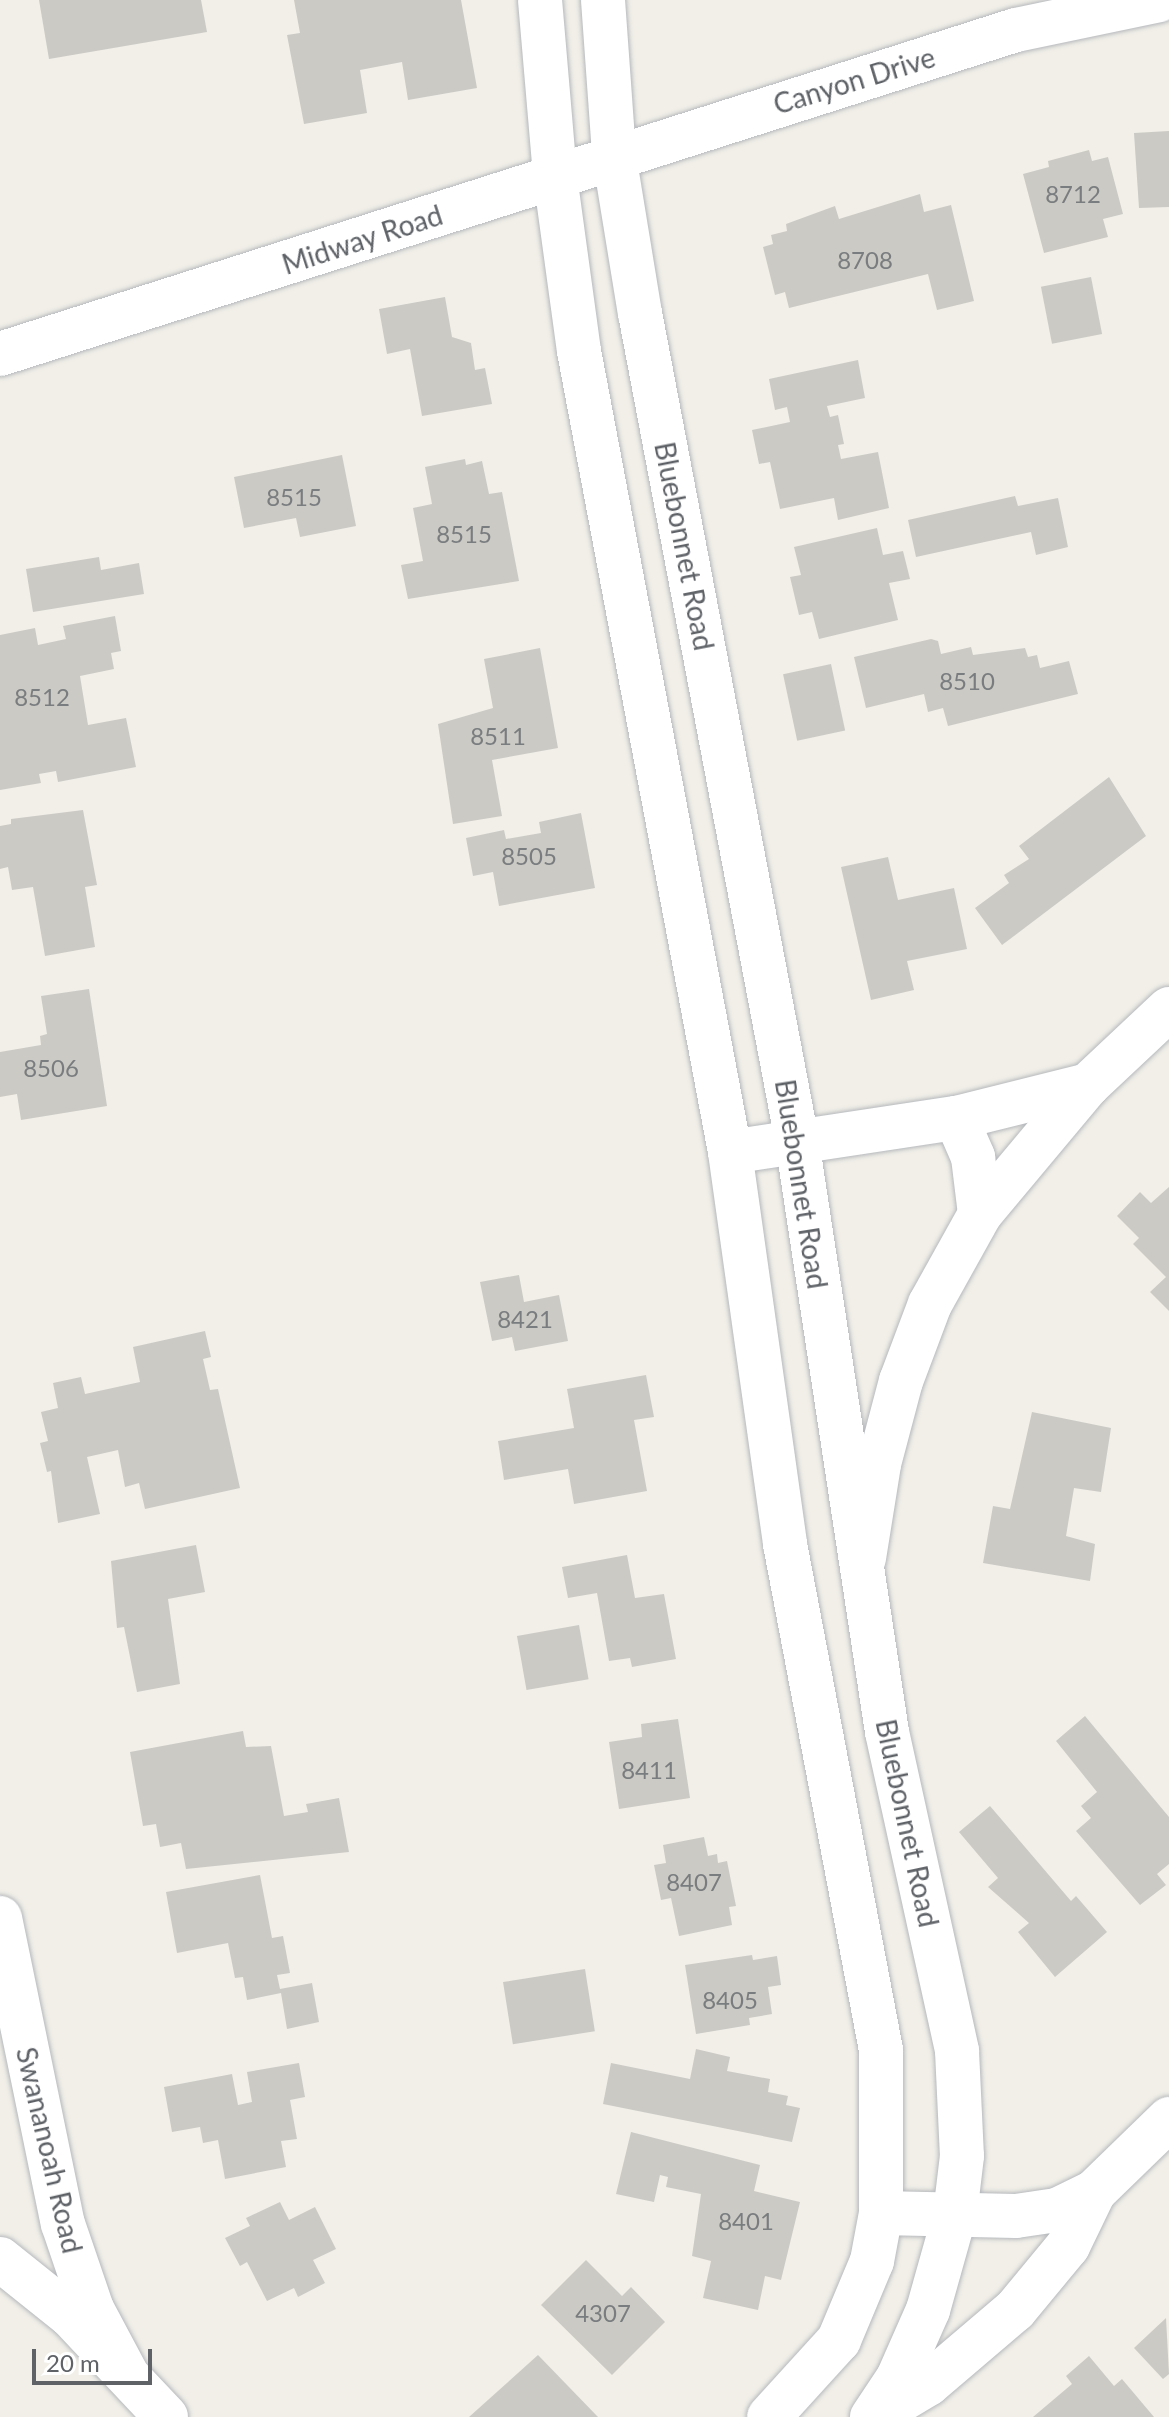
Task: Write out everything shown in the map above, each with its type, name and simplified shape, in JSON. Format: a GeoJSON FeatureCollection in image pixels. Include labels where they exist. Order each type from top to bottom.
{"type":"FeatureCollection","features":[{"type":"Feature","properties":{"kind":"main road"},"geometry":{"type":"LineString","coordinates":[[540,0],[555,176],[579,351],[730,1152],[785,1544],[881,2050],[881,2213],[872,2261],[839,2340],[769,2417]]}},
{"type":"Feature","properties":{"kind":"main road"},"geometry":{"type":"LineString","coordinates":[[603,0],[614,155]]}},
{"type":"Feature","properties":{"kind":"main road","name":"Canyon Drive"},"geometry":{"type":"LineString","coordinates":[[555,176],[1016,30],[1159,0]]}},
{"type":"Feature","properties":{"kind":"main road","name":"Bluebonnet Road"},"geometry":{"type":"LineString","coordinates":[[614,155],[797,1141],[887,1732],[957,2051],[962,2156],[955,2214],[928,2310],[898,2378],[872,2417]]}},
{"type":"Feature","properties":{"kind":"main road","name":"Midway Road"},"geometry":{"type":"LineString","coordinates":[[0,354],[555,176]]}},
{"type":"Feature","properties":{"kind":"main road"},"geometry":{"type":"LineString","coordinates":[[862,1569],[879,1464],[901,1381],[930,1304],[980,1214],[1088,1085],[1169,1009]]}},
{"type":"Feature","properties":{"kind":"main road"},"geometry":{"type":"LineString","coordinates":[[730,1152],[956,1118],[1088,1085]]}},
{"type":"Feature","properties":{"kind":"main road"},"geometry":{"type":"LineString","coordinates":[[956,1118],[973,1157],[980,1214]]}},
{"type":"Feature","properties":{"kind":"main road","name":"Swananoah Road"},"geometry":{"type":"LineString","coordinates":[[0,1918],[5,1977],[63,2224],[92,2309],[126,2373]]}},
{"type":"Feature","properties":{"kind":"main road"},"geometry":{"type":"LineString","coordinates":[[881,2213],[1016,2216],[1057,2210],[1094,2192],[1169,2119]]}},
{"type":"Feature","properties":{"kind":"main road"},"geometry":{"type":"LineString","coordinates":[[872,2417],[928,2384],[1015,2310],[1068,2246],[1094,2192]]}},
{"type":"Feature","properties":{"kind":"main road"},"geometry":{"type":"LineString","coordinates":[[0,2259],[42,2290],[166,2417]]}},
{"type":"Feature","properties":{"kind":"building"},"geometry":{"type":"Polygon","coordinates":[[[39,0],[201,0],[207,32],[49,59],[39,0]]]}},
{"type":"Feature","properties":{"kind":"building"},"geometry":{"type":"Polygon","coordinates":[[[294,0],[461,0],[477,88],[408,100],[402,62],[360,70],[367,113],[304,124],[287,35],[300,33],[294,0]]]}},
{"type":"Feature","properties":{"kind":"building"},"geometry":{"type":"Polygon","coordinates":[[[1169,131],[1169,207],[1139,208],[1134,133],[1169,131]]]}},
{"type":"Feature","properties":{"kind":"building"},"geometry":{"type":"Polygon","coordinates":[[[1089,150],[1092,161],[1108,157],[1123,214],[1103,219],[1108,237],[1044,253],[1023,174],[1049,167],[1048,161],[1089,150]]]}},
{"type":"Feature","properties":{"kind":"building"},"geometry":{"type":"Polygon","coordinates":[[[920,194],[924,212],[951,205],[974,301],[937,310],[928,274],[789,308],[785,292],[775,295],[763,247],[773,244],[771,235],[787,231],[786,224],[835,206],[839,219],[920,194]]]}},
{"type":"Feature","properties":{"kind":"building"},"geometry":{"type":"Polygon","coordinates":[[[1091,277],[1102,334],[1052,344],[1041,287],[1091,277]]]}},
{"type":"Feature","properties":{"kind":"building"},"geometry":{"type":"Polygon","coordinates":[[[445,297],[452,337],[471,343],[475,370],[485,368],[492,404],[422,416],[410,349],[387,354],[379,309],[445,297]]]}},
{"type":"Feature","properties":{"kind":"building"},"geometry":{"type":"Polygon","coordinates":[[[858,360],[865,398],[827,406],[830,417],[838,415],[844,444],[838,445],[841,459],[878,452],[889,508],[838,520],[834,498],[780,509],[770,462],[759,464],[752,430],[790,422],[787,407],[775,410],[769,379],[858,360]]]}},
{"type":"Feature","properties":{"kind":"building"},"geometry":{"type":"Polygon","coordinates":[[[342,455],[356,526],[300,537],[296,518],[244,528],[234,477],[342,455]]]}},
{"type":"Feature","properties":{"kind":"building"},"geometry":{"type":"Polygon","coordinates":[[[465,459],[466,465],[482,461],[489,494],[502,492],[519,581],[408,599],[401,565],[423,561],[413,508],[432,504],[425,467],[465,459]]]}},
{"type":"Feature","properties":{"kind":"building"},"geometry":{"type":"Polygon","coordinates":[[[1015,496],[1018,506],[1058,498],[1068,547],[1036,555],[1031,532],[916,557],[908,520],[1015,496]]]}},
{"type":"Feature","properties":{"kind":"building"},"geometry":{"type":"Polygon","coordinates":[[[877,528],[883,555],[903,551],[910,579],[889,583],[898,620],[819,639],[812,612],[799,615],[790,577],[801,575],[794,547],[877,528]]]}},
{"type":"Feature","properties":{"kind":"building"},"geometry":{"type":"Polygon","coordinates":[[[99,557],[101,570],[139,563],[144,594],[33,612],[26,569],[99,557]]]}},
{"type":"Feature","properties":{"kind":"building"},"geometry":{"type":"Polygon","coordinates":[[[115,616],[121,651],[111,653],[114,669],[80,676],[88,725],[126,718],[136,767],[58,782],[56,771],[39,774],[41,783],[0,790],[0,635],[35,628],[38,645],[66,639],[63,626],[115,616]]]}},
{"type":"Feature","properties":{"kind":"building"},"geometry":{"type":"Polygon","coordinates":[[[931,639],[938,641],[941,654],[971,647],[973,655],[1025,648],[1028,657],[1037,655],[1040,668],[1069,661],[1078,694],[948,726],[943,708],[928,712],[924,694],[866,708],[854,657],[931,639]]]}},
{"type":"Feature","properties":{"kind":"building"},"geometry":{"type":"Polygon","coordinates":[[[540,648],[558,748],[492,760],[502,816],[453,824],[438,724],[493,708],[484,659],[540,648]]]}},
{"type":"Feature","properties":{"kind":"building"},"geometry":{"type":"Polygon","coordinates":[[[831,664],[845,731],[797,741],[783,674],[831,664]]]}},
{"type":"Feature","properties":{"kind":"building"},"geometry":{"type":"Polygon","coordinates":[[[1109,777],[1146,836],[1002,945],[975,908],[1009,883],[1004,875],[1029,859],[1019,846],[1109,777]]]}},
{"type":"Feature","properties":{"kind":"building"},"geometry":{"type":"Polygon","coordinates":[[[83,810],[97,885],[85,887],[95,947],[45,956],[33,887],[12,890],[8,867],[0,869],[0,826],[11,824],[11,819],[83,810]]]}},
{"type":"Feature","properties":{"kind":"building"},"geometry":{"type":"Polygon","coordinates":[[[581,813],[595,888],[499,906],[493,872],[473,876],[466,838],[504,830],[506,839],[541,833],[539,822],[581,813]]]}},
{"type":"Feature","properties":{"kind":"building"},"geometry":{"type":"Polygon","coordinates":[[[888,857],[898,900],[954,888],[967,949],[907,961],[914,990],[871,1000],[841,867],[888,857]]]}},
{"type":"Feature","properties":{"kind":"building"},"geometry":{"type":"Polygon","coordinates":[[[89,989],[107,1106],[21,1120],[17,1094],[0,1097],[0,1052],[41,1045],[40,1036],[47,1034],[41,996],[89,989]]]}},
{"type":"Feature","properties":{"kind":"building"},"geometry":{"type":"Polygon","coordinates":[[[1169,1187],[1169,1311],[1150,1292],[1166,1277],[1133,1244],[1139,1238],[1117,1216],[1140,1192],[1151,1203],[1169,1187]]]}},
{"type":"Feature","properties":{"kind":"building"},"geometry":{"type":"Polygon","coordinates":[[[519,1275],[524,1302],[559,1295],[568,1341],[515,1351],[512,1337],[492,1341],[480,1282],[519,1275]]]}},
{"type":"Feature","properties":{"kind":"building"},"geometry":{"type":"Polygon","coordinates":[[[205,1331],[211,1357],[203,1359],[210,1390],[218,1389],[240,1488],[145,1509],[139,1483],[125,1487],[118,1450],[87,1457],[100,1514],[58,1523],[51,1471],[47,1472],[40,1443],[48,1441],[41,1412],[58,1408],[53,1383],[81,1377],[85,1394],[140,1382],[133,1347],[205,1331]]]}},
{"type":"Feature","properties":{"kind":"building"},"geometry":{"type":"Polygon","coordinates":[[[646,1375],[654,1417],[634,1420],[647,1491],[574,1504],[568,1469],[504,1480],[498,1441],[574,1428],[567,1389],[646,1375]]]}},
{"type":"Feature","properties":{"kind":"building"},"geometry":{"type":"Polygon","coordinates":[[[1032,1412],[1111,1428],[1101,1492],[1074,1488],[1066,1536],[1095,1544],[1090,1581],[983,1563],[993,1506],[1010,1509],[1032,1412]]]}},
{"type":"Feature","properties":{"kind":"building"},"geometry":{"type":"Polygon","coordinates":[[[196,1545],[205,1592],[168,1599],[180,1684],[137,1692],[124,1627],[117,1628],[111,1561],[196,1545]]]}},
{"type":"Feature","properties":{"kind":"building"},"geometry":{"type":"Polygon","coordinates":[[[627,1555],[635,1598],[664,1594],[676,1659],[632,1667],[630,1658],[609,1661],[597,1593],[568,1598],[562,1567],[627,1555]]]}},
{"type":"Feature","properties":{"kind":"building"},"geometry":{"type":"Polygon","coordinates":[[[579,1625],[589,1679],[527,1690],[517,1636],[579,1625]]]}},
{"type":"Feature","properties":{"kind":"building"},"geometry":{"type":"Polygon","coordinates":[[[1085,1716],[1169,1817],[1169,1864],[1157,1874],[1166,1885],[1140,1905],[1076,1831],[1091,1818],[1081,1806],[1097,1792],[1056,1741],[1085,1716]]]}},
{"type":"Feature","properties":{"kind":"building"},"geometry":{"type":"Polygon","coordinates":[[[678,1719],[690,1798],[619,1809],[609,1742],[642,1737],[641,1724],[678,1719]]]}},
{"type":"Feature","properties":{"kind":"building"},"geometry":{"type":"Polygon","coordinates":[[[243,1731],[246,1747],[271,1746],[284,1816],[308,1812],[306,1804],[339,1798],[349,1852],[186,1869],[181,1843],[160,1847],[156,1824],[143,1826],[130,1752],[243,1731]]]}},
{"type":"Feature","properties":{"kind":"building"},"geometry":{"type":"Polygon","coordinates":[[[990,1806],[1071,1901],[1076,1896],[1107,1932],[1055,1977],[1018,1932],[1029,1923],[988,1887],[998,1878],[959,1832],[990,1806]]]}},
{"type":"Feature","properties":{"kind":"building"},"geometry":{"type":"Polygon","coordinates":[[[704,1837],[708,1856],[717,1854],[718,1863],[727,1861],[736,1906],[729,1907],[732,1925],[679,1936],[671,1898],[661,1900],[654,1865],[666,1863],[663,1845],[704,1837]]]}},
{"type":"Feature","properties":{"kind":"building"},"geometry":{"type":"Polygon","coordinates":[[[260,1875],[272,1938],[283,1936],[290,1973],[277,1975],[280,1989],[312,1983],[319,2022],[287,2029],[281,1993],[247,2000],[243,1977],[235,1978],[228,1943],[177,1953],[166,1892],[260,1875]]]}},
{"type":"Feature","properties":{"kind":"building"},"geometry":{"type":"Polygon","coordinates":[[[752,1955],[753,1960],[777,1956],[781,1985],[768,1987],[772,2014],[749,2018],[750,2025],[696,2034],[685,1965],[752,1955]]]}},
{"type":"Feature","properties":{"kind":"building"},"geometry":{"type":"Polygon","coordinates":[[[585,1969],[595,2031],[513,2044],[503,1982],[585,1969]]]}},
{"type":"Feature","properties":{"kind":"building"},"geometry":{"type":"Polygon","coordinates":[[[696,2049],[730,2057],[727,2071],[770,2079],[768,2092],[788,2096],[786,2105],[800,2108],[792,2142],[603,2104],[611,2063],[690,2079],[696,2049]]]}},
{"type":"Feature","properties":{"kind":"building"},"geometry":{"type":"Polygon","coordinates":[[[299,2063],[305,2097],[290,2100],[297,2139],[281,2141],[286,2167],[225,2179],[218,2140],[203,2143],[200,2127],[172,2132],[164,2087],[232,2074],[238,2105],[252,2102],[247,2072],[299,2063]]]}},
{"type":"Feature","properties":{"kind":"building"},"geometry":{"type":"Polygon","coordinates":[[[631,2132],[760,2165],[754,2191],[800,2202],[781,2280],[765,2276],[758,2310],[703,2298],[711,2261],[692,2256],[701,2194],[666,2187],[668,2177],[660,2175],[654,2202],[616,2194],[631,2132]]]}},
{"type":"Feature","properties":{"kind":"building"},"geometry":{"type":"Polygon","coordinates":[[[280,2202],[289,2220],[315,2207],[336,2249],[313,2260],[325,2283],[298,2297],[294,2288],[267,2301],[247,2262],[240,2266],[225,2238],[250,2226],[246,2218],[280,2202]]]}},
{"type":"Feature","properties":{"kind":"building"},"geometry":{"type":"Polygon","coordinates":[[[586,2260],[622,2296],[631,2287],[665,2322],[612,2375],[541,2305],[586,2260]]]}},
{"type":"Feature","properties":{"kind":"building"},"geometry":{"type":"Polygon","coordinates":[[[1166,2318],[1169,2374],[1163,2379],[1134,2348],[1166,2318]]]}},
{"type":"Feature","properties":{"kind":"building"},"geometry":{"type":"Polygon","coordinates":[[[538,2355],[598,2417],[469,2417],[538,2355]]]}},
{"type":"Feature","properties":{"kind":"building"},"geometry":{"type":"Polygon","coordinates":[[[1089,2356],[1114,2386],[1122,2379],[1154,2417],[1033,2417],[1072,2384],[1066,2376],[1089,2356]]]}}]}
